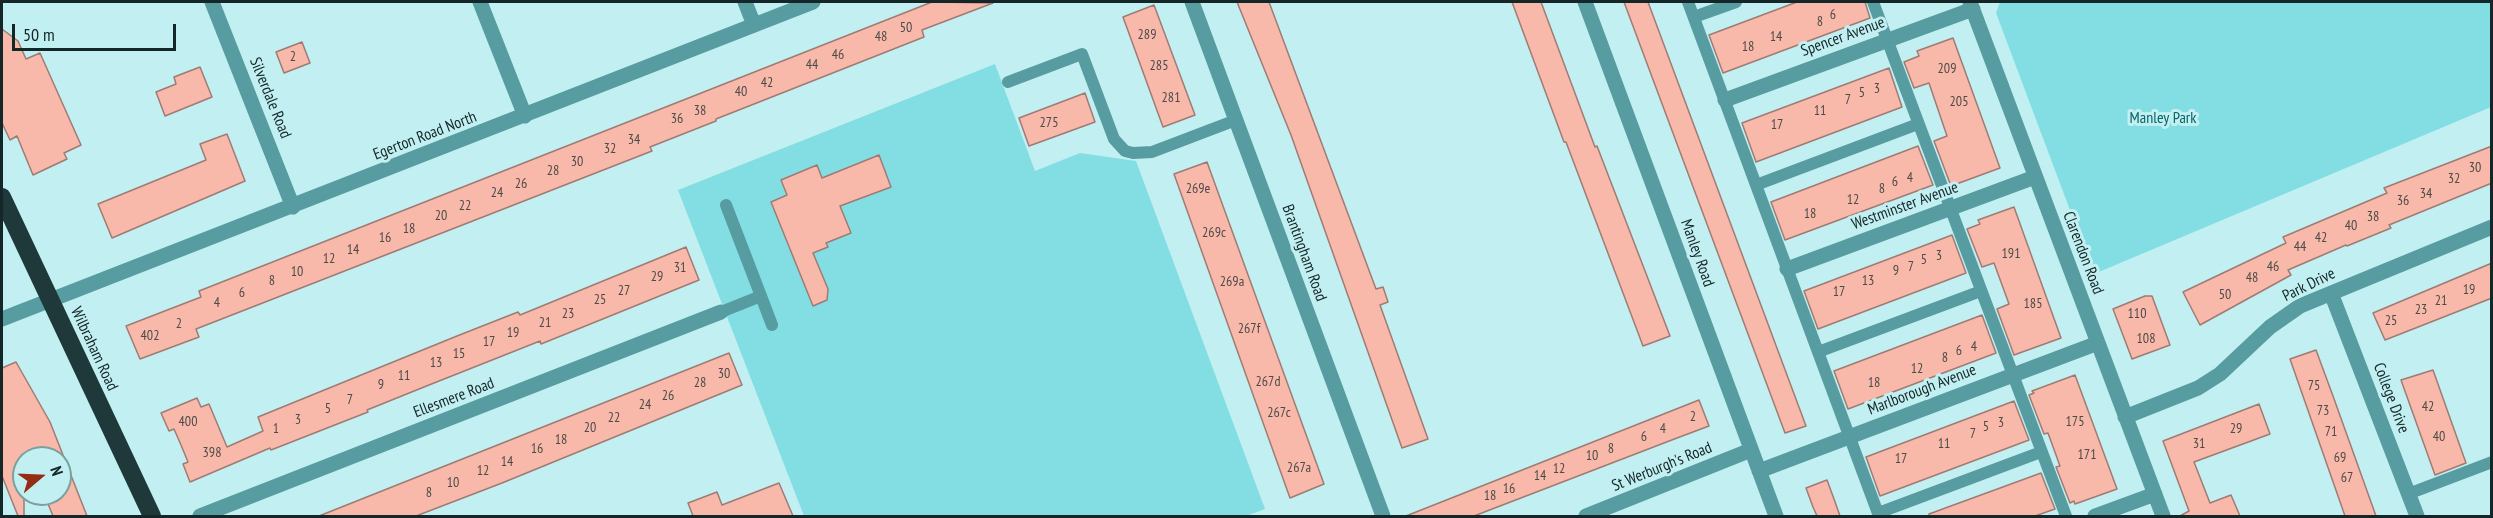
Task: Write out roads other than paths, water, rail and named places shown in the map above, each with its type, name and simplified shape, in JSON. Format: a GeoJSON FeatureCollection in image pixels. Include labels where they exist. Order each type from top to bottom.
{"type":"FeatureCollection","features":[{"type":"Feature","properties":{"kind":"highway","name":"Wilbraham Road"},"geometry":{"type":"LineString","coordinates":[[4,209],[152,516]]}},
{"type":"Feature","properties":{"kind":"street","name":"Silverdale Road"},"geometry":{"type":"LineString","coordinates":[[212,2],[293,207]]}},
{"type":"Feature","properties":{"kind":"street"},"geometry":{"type":"LineString","coordinates":[[480,2],[525,116]]}},
{"type":"Feature","properties":{"kind":"street"},"geometry":{"type":"LineString","coordinates":[[745,2],[754,25]]}},
{"type":"Feature","properties":{"kind":"street","name":"Egerton Road North"},"geometry":{"type":"LineString","coordinates":[[2,319],[813,2]]}},
{"type":"Feature","properties":{"kind":"street","name":"Brantingham Road"},"geometry":{"type":"LineString","coordinates":[[1192,2],[1383,516]]}},
{"type":"Feature","properties":{"kind":"street","name":"Manley Road"},"geometry":{"type":"LineString","coordinates":[[1585,2],[1776,516]]}},
{"type":"Feature","properties":{"kind":"street","name":"Spencer Avenue"},"geometry":{"type":"LineString","coordinates":[[1725,100],[1887,40],[1971,5]]}},
{"type":"Feature","properties":{"kind":"street","name":"Clarendon Road"},"geometry":{"type":"LineString","coordinates":[[1971,5],[2163,516]]}},
{"type":"Feature","properties":{"kind":"street","name":"Westminster Avenue"},"geometry":{"type":"LineString","coordinates":[[1787,269],[2036,177]]}},
{"type":"Feature","properties":{"kind":"street","name":"Park Drive"},"geometry":{"type":"LineString","coordinates":[[2125,417],[2198,388],[2220,374],[2270,327],[2300,306],[2492,227]]}},
{"type":"Feature","properties":{"kind":"street","name":"College Drive"},"geometry":{"type":"LineString","coordinates":[[2331,293],[2417,516]]}},
{"type":"Feature","properties":{"kind":"street","name":"Ellesmere Road"},"geometry":{"type":"LineString","coordinates":[[201,516],[721,312]]}},
{"type":"Feature","properties":{"kind":"street","name":"Marlborough Avenue"},"geometry":{"type":"LineString","coordinates":[[1759,471],[2098,343]]}},
{"type":"Feature","properties":{"kind":"street","name":"St Werburgh's Road"},"geometry":{"type":"LineString","coordinates":[[1586,516],[1751,450]]}},
{"type":"Feature","properties":{"kind":"street"},"geometry":{"type":"LineString","coordinates":[[2095,516],[2155,494]]}},
{"type":"Feature","properties":{"kind":"lane"},"geometry":{"type":"LineString","coordinates":[[1688,2],[1879,515],[2041,452]]}},
{"type":"Feature","properties":{"kind":"lane"},"geometry":{"type":"LineString","coordinates":[[1694,17],[1736,2]]}},
{"type":"Feature","properties":{"kind":"lane"},"geometry":{"type":"LineString","coordinates":[[1873,2],[2066,516]]}},
{"type":"Feature","properties":{"kind":"lane"},"geometry":{"type":"LineString","coordinates":[[1008,82],[1082,54],[1114,139],[1125,151],[1133,153],[1152,152],[1236,120]]}},
{"type":"Feature","properties":{"kind":"lane"},"geometry":{"type":"LineString","coordinates":[[1756,185],[1918,124]]}},
{"type":"Feature","properties":{"kind":"lane"},"geometry":{"type":"LineString","coordinates":[[726,205],[772,325]]}},
{"type":"Feature","properties":{"kind":"lane"},"geometry":{"type":"LineString","coordinates":[[1818,352],[1981,291]]}},
{"type":"Feature","properties":{"kind":"lane"},"geometry":{"type":"LineString","coordinates":[[721,312],[761,296]]}},
{"type":"Feature","properties":{"kind":"lane"},"geometry":{"type":"LineString","coordinates":[[2408,494],[2492,462]]}},
{"type":"Feature","properties":{"kind":"park label","name":"Manley Park"},"geometry":{"type":"Point","coordinates":[2163,118]}}]}
